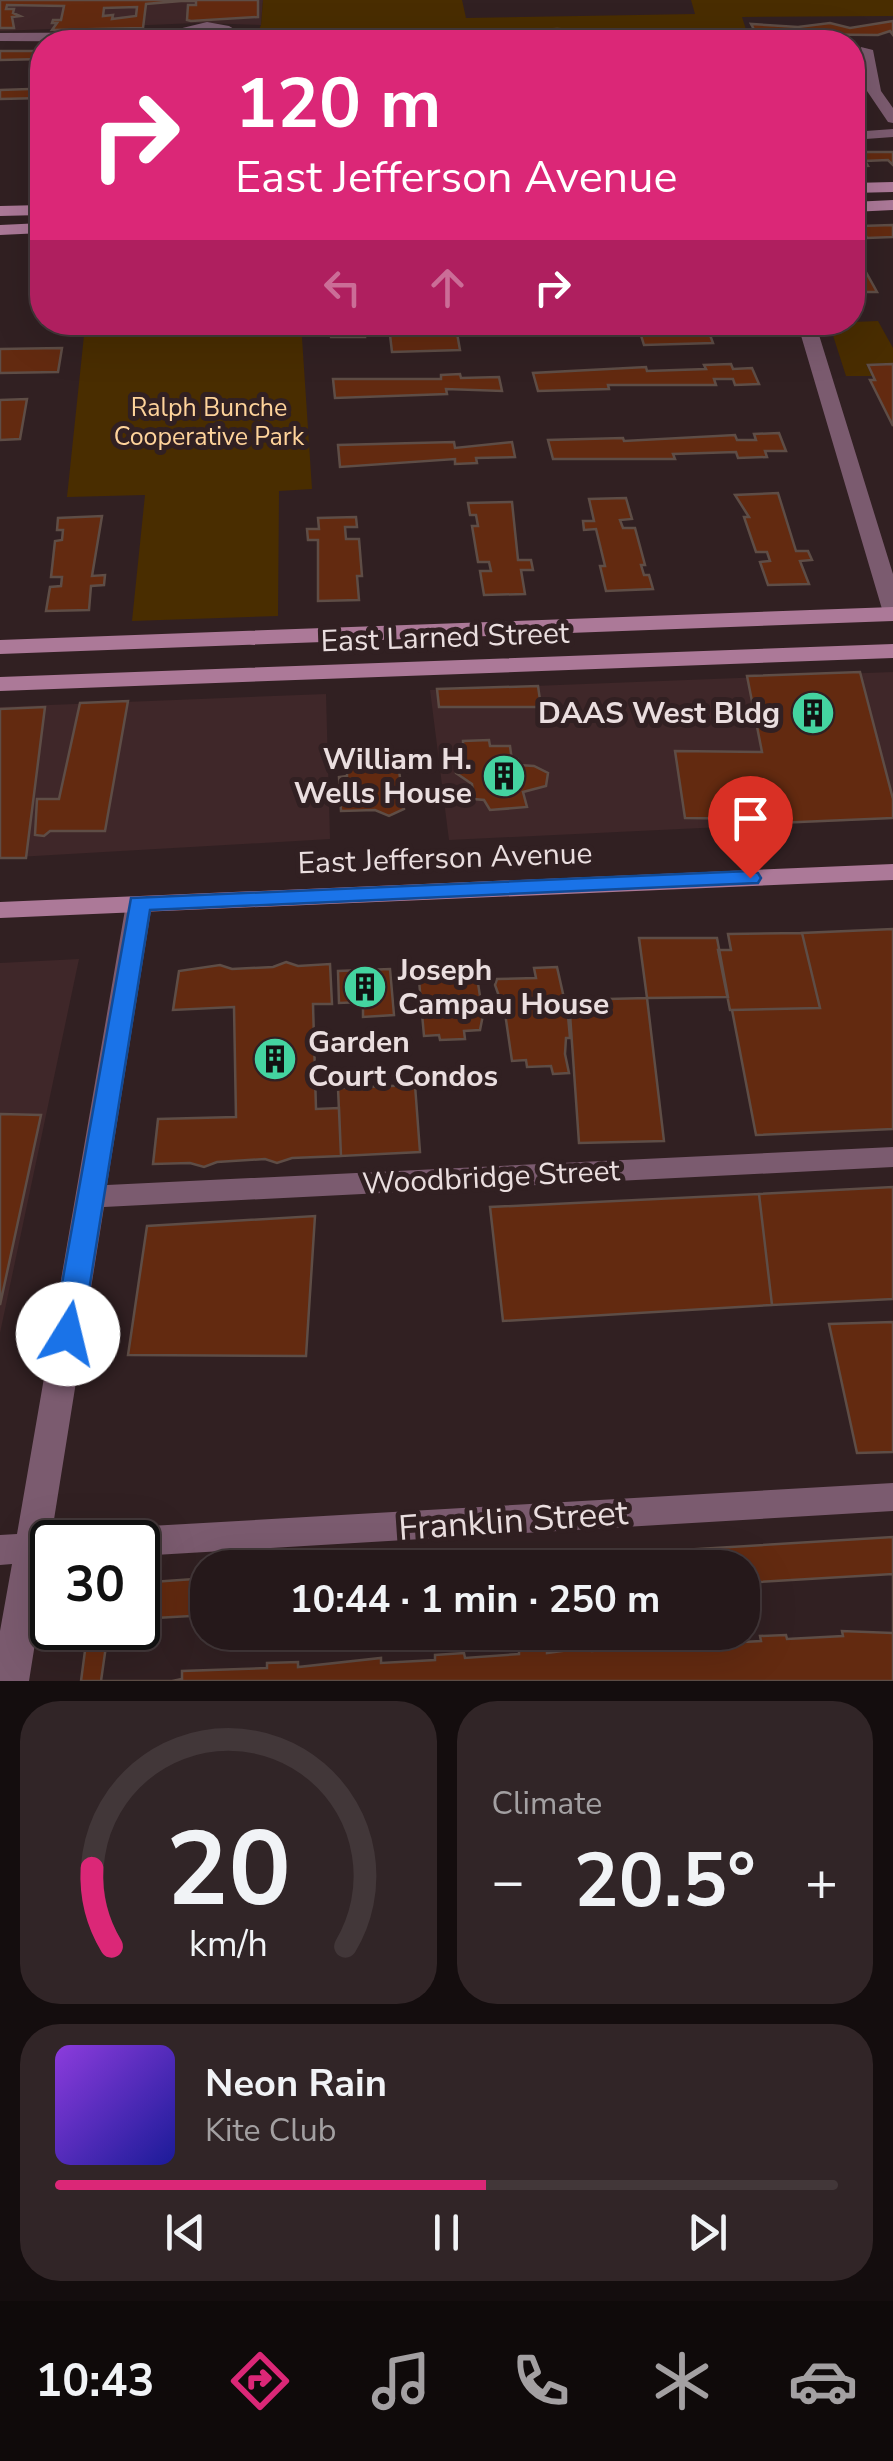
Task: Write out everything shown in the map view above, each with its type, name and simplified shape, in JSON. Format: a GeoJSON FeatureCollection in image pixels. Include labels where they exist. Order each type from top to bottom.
{"type":"FeatureCollection","features":[{"type":"Feature","properties":{"kind":"street"},"geometry":{"type":"LineString","coordinates":[[186,30],[226,30]]}},
{"type":"Feature","properties":{"kind":"street"},"geometry":{"type":"LineString","coordinates":[[0,37],[30,37]]}},
{"type":"Feature","properties":{"kind":"street"},"geometry":{"type":"LineString","coordinates":[[866,50],[874,91],[893,120]]}},
{"type":"Feature","properties":{"kind":"street"},"geometry":{"type":"LineString","coordinates":[[865,135],[893,133]]}},
{"type":"Feature","properties":{"kind":"street"},"geometry":{"type":"LineString","coordinates":[[865,188],[893,187]]}},
{"type":"Feature","properties":{"kind":"street"},"geometry":{"type":"LineString","coordinates":[[865,206],[893,206]]}},
{"type":"Feature","properties":{"kind":"street"},"geometry":{"type":"LineString","coordinates":[[0,210],[30,210]]}},
{"type":"Feature","properties":{"kind":"street"},"geometry":{"type":"LineString","coordinates":[[0,230],[30,229]]}},
{"type":"Feature","properties":{"kind":"street"},"geometry":{"type":"LineString","coordinates":[[810,335],[893,611]]}},
{"type":"Feature","properties":{"kind":"street","name":"East Larned Street"},"geometry":{"type":"LineString","coordinates":[[0,647],[893,611]]}},
{"type":"Feature","properties":{"kind":"street"},"geometry":{"type":"LineString","coordinates":[[814,617],[831,625],[841,636],[838,645],[826,653]]}},
{"type":"Feature","properties":{"kind":"street"},"geometry":{"type":"LineString","coordinates":[[358,634],[361,670]]}},
{"type":"Feature","properties":{"kind":"street","name":"East Larned Street"},"geometry":{"type":"LineString","coordinates":[[0,684],[893,651]]}},
{"type":"Feature","properties":{"kind":"street","name":"East Jefferson Avenue"},"geometry":{"type":"LineString","coordinates":[[0,910],[893,872]]}},
{"type":"Feature","properties":{"kind":"street"},"geometry":{"type":"LineString","coordinates":[[10,1681],[28,1549],[140,904]]}},
{"type":"Feature","properties":{"kind":"street","name":"Woodbridge Street"},"geometry":{"type":"LineString","coordinates":[[89,1197],[893,1157]]}},
{"type":"Feature","properties":{"kind":"street","name":"Franklin Street"},"geometry":{"type":"LineString","coordinates":[[160,1540],[893,1497]]}},
{"type":"Feature","properties":{"kind":"shaded area"},"geometry":{"type":"Polygon","coordinates":[[[0,0],[263,0],[261,25],[197,23],[0,31],[0,0]]]}},
{"type":"Feature","properties":{"kind":"shaded area"},"geometry":{"type":"Polygon","coordinates":[[[893,672],[893,819],[449,840],[430,690],[893,672]]]}},
{"type":"Feature","properties":{"kind":"shaded area"},"geometry":{"type":"Polygon","coordinates":[[[326,694],[330,839],[0,858],[0,707],[326,694]]]}},
{"type":"Feature","properties":{"kind":"shaded area"},"geometry":{"type":"Polygon","coordinates":[[[79,959],[0,1333],[0,963],[79,959]]]}},
{"type":"Feature","properties":{"kind":"green space"},"geometry":{"type":"Polygon","coordinates":[[[263,0],[462,0],[466,18],[695,14],[691,0],[893,0],[893,16],[742,17],[746,30],[259,30],[263,0]]]}},
{"type":"Feature","properties":{"kind":"green space"},"geometry":{"type":"Polygon","coordinates":[[[878,321],[893,348],[893,363],[866,364],[872,376],[846,376],[833,335],[865,335],[865,322],[878,321]]]}},
{"type":"Feature","properties":{"kind":"green space","name":"Ralph Bunche Cooperative Park"},"geometry":{"type":"Polygon","coordinates":[[[84,335],[302,335],[312,489],[279,491],[278,616],[132,621],[145,495],[67,497],[84,335]]]}},
{"type":"Feature","properties":{"kind":"building"},"geometry":{"type":"Polygon","coordinates":[[[0,0],[258,0],[258,17],[191,21],[187,20],[188,5],[196,5],[196,1],[181,1],[146,4],[143,28],[52,30],[57,23],[53,20],[61,20],[64,6],[7,5],[6,9],[14,9],[13,13],[20,16],[12,17],[14,28],[0,28],[0,0]],[[137,7],[104,8],[103,16],[113,15],[112,19],[136,16],[137,7]]]}},
{"type":"Feature","properties":{"kind":"building"},"geometry":{"type":"Polygon","coordinates":[[[893,21],[893,35],[890,31],[865,35],[865,30],[754,30],[751,24],[798,27],[830,23],[850,28],[893,21]]]}},
{"type":"Feature","properties":{"kind":"building"},"geometry":{"type":"Polygon","coordinates":[[[0,51],[30,51],[30,59],[0,60],[0,51]]]}},
{"type":"Feature","properties":{"kind":"building"},"geometry":{"type":"Polygon","coordinates":[[[30,89],[30,98],[0,99],[0,90],[30,89]]]}},
{"type":"Feature","properties":{"kind":"building"},"geometry":{"type":"Polygon","coordinates":[[[865,152],[893,152],[893,165],[888,160],[865,161],[865,152]]]}},
{"type":"Feature","properties":{"kind":"building"},"geometry":{"type":"Polygon","coordinates":[[[893,225],[893,237],[867,238],[865,226],[893,225]]]}},
{"type":"Feature","properties":{"kind":"building"},"geometry":{"type":"Polygon","coordinates":[[[865,270],[877,292],[865,292],[865,270]]]}},
{"type":"Feature","properties":{"kind":"building"},"geometry":{"type":"Polygon","coordinates":[[[330,335],[365,337],[331,337],[330,335]]]}},
{"type":"Feature","properties":{"kind":"building"},"geometry":{"type":"Polygon","coordinates":[[[390,335],[457,335],[460,350],[392,352],[390,335]]]}},
{"type":"Feature","properties":{"kind":"building"},"geometry":{"type":"Polygon","coordinates":[[[641,335],[710,335],[713,343],[644,345],[641,335]]]}},
{"type":"Feature","properties":{"kind":"building"},"geometry":{"type":"Polygon","coordinates":[[[62,348],[58,372],[0,373],[0,349],[62,348]]]}},
{"type":"Feature","properties":{"kind":"building"},"geometry":{"type":"Polygon","coordinates":[[[731,364],[733,369],[752,368],[759,384],[735,385],[733,379],[714,379],[716,385],[608,385],[609,389],[538,391],[533,373],[646,367],[647,371],[706,369],[704,365],[731,364]]]}},
{"type":"Feature","properties":{"kind":"building"},"geometry":{"type":"Polygon","coordinates":[[[893,364],[893,426],[870,380],[875,380],[868,365],[893,364]]]}},
{"type":"Feature","properties":{"kind":"building"},"geometry":{"type":"Polygon","coordinates":[[[460,374],[461,378],[499,377],[502,391],[446,389],[447,394],[335,398],[333,379],[441,379],[441,375],[460,374]]]}},
{"type":"Feature","properties":{"kind":"building"},"geometry":{"type":"Polygon","coordinates":[[[27,399],[20,439],[0,440],[0,400],[27,399]]]}},
{"type":"Feature","properties":{"kind":"building"},"geometry":{"type":"Polygon","coordinates":[[[779,433],[786,451],[765,451],[767,457],[738,458],[736,452],[673,454],[675,459],[553,459],[548,440],[624,441],[735,435],[737,440],[756,440],[754,434],[779,433]]]}},
{"type":"Feature","properties":{"kind":"building"},"geometry":{"type":"Polygon","coordinates":[[[454,442],[455,448],[512,442],[515,457],[476,458],[477,463],[455,464],[455,459],[340,467],[338,445],[454,442]]]}},
{"type":"Feature","properties":{"kind":"building"},"geometry":{"type":"Polygon","coordinates":[[[778,493],[796,551],[808,551],[812,560],[800,561],[809,584],[768,585],[760,562],[770,561],[767,552],[756,552],[744,517],[749,517],[735,495],[778,493]]]}},
{"type":"Feature","properties":{"kind":"building"},"geometry":{"type":"Polygon","coordinates":[[[626,498],[632,519],[620,520],[623,528],[635,528],[645,565],[641,565],[653,589],[606,591],[596,529],[584,530],[583,521],[594,521],[589,499],[626,498]]]}},
{"type":"Feature","properties":{"kind":"building"},"geometry":{"type":"Polygon","coordinates":[[[512,502],[518,560],[531,560],[533,570],[521,570],[525,594],[484,595],[480,571],[491,571],[489,562],[478,562],[472,526],[478,526],[468,503],[512,502]]]}},
{"type":"Feature","properties":{"kind":"building"},"geometry":{"type":"Polygon","coordinates":[[[102,516],[92,576],[105,575],[104,585],[91,586],[89,610],[46,611],[50,587],[61,586],[62,577],[51,577],[55,541],[62,540],[63,530],[57,530],[58,518],[102,516]]]}},
{"type":"Feature","properties":{"kind":"building"},"geometry":{"type":"Polygon","coordinates":[[[356,517],[357,527],[345,527],[346,539],[359,539],[359,600],[318,601],[318,540],[308,540],[307,529],[319,529],[318,518],[356,517]]]}},
{"type":"Feature","properties":{"kind":"building","name":"DAAS West Bldg"},"geometry":{"type":"Polygon","coordinates":[[[860,672],[893,799],[893,818],[776,823],[775,819],[685,818],[675,751],[762,752],[747,676],[860,672]]]}},
{"type":"Feature","properties":{"kind":"building"},"geometry":{"type":"Polygon","coordinates":[[[538,686],[541,707],[439,707],[437,689],[538,686]]]}},
{"type":"Feature","properties":{"kind":"building"},"geometry":{"type":"Polygon","coordinates":[[[128,701],[105,831],[50,831],[44,836],[35,835],[37,799],[59,799],[80,703],[128,701]]]}},
{"type":"Feature","properties":{"kind":"building"},"geometry":{"type":"Polygon","coordinates":[[[45,707],[26,858],[0,858],[0,709],[45,707]]]}},
{"type":"Feature","properties":{"kind":"building","name":"William H. Wells House"},"geometry":{"type":"Polygon","coordinates":[[[489,740],[490,746],[510,746],[512,761],[518,760],[519,765],[534,766],[548,773],[546,786],[523,792],[527,807],[490,810],[484,800],[474,799],[472,784],[456,773],[456,768],[464,763],[463,741],[489,740]]]}},
{"type":"Feature","properties":{"kind":"building"},"geometry":{"type":"Polygon","coordinates":[[[389,760],[390,770],[399,770],[404,809],[389,816],[375,810],[341,811],[339,777],[347,776],[347,762],[389,760]]]}},
{"type":"Feature","properties":{"kind":"building"},"geometry":{"type":"Polygon","coordinates":[[[893,929],[893,1129],[756,1135],[732,1010],[820,1008],[802,933],[893,929]]]}},
{"type":"Feature","properties":{"kind":"building"},"geometry":{"type":"Polygon","coordinates":[[[802,933],[820,1008],[730,1010],[718,950],[731,950],[728,934],[802,933]]]}},
{"type":"Feature","properties":{"kind":"building"},"geometry":{"type":"Polygon","coordinates":[[[639,938],[717,938],[728,997],[647,998],[639,938]]]}},
{"type":"Feature","properties":{"kind":"building","name":"Garden Court Condos"},"geometry":{"type":"Polygon","coordinates":[[[286,962],[298,966],[330,964],[332,1004],[313,1004],[316,1109],[339,1108],[341,1156],[292,1158],[277,1163],[265,1159],[217,1162],[204,1167],[190,1163],[153,1164],[158,1119],[236,1117],[234,1007],[173,1010],[179,971],[220,965],[232,969],[273,967],[286,962]]]}},
{"type":"Feature","properties":{"kind":"building"},"geometry":{"type":"Polygon","coordinates":[[[557,967],[568,1016],[570,1038],[566,1038],[565,1054],[569,1073],[553,1074],[551,1066],[527,1067],[526,1060],[512,1061],[505,1013],[495,985],[497,979],[536,978],[534,968],[557,967]]]}},
{"type":"Feature","properties":{"kind":"building","name":"Joseph Campau House"},"geometry":{"type":"Polygon","coordinates":[[[390,969],[394,1015],[363,1017],[363,1002],[339,1003],[338,971],[390,969]]]}},
{"type":"Feature","properties":{"kind":"building"},"geometry":{"type":"Polygon","coordinates":[[[430,975],[438,979],[477,977],[483,1015],[480,1030],[464,1031],[465,1039],[424,1036],[419,980],[430,975]]]}},
{"type":"Feature","properties":{"kind":"building"},"geometry":{"type":"Polygon","coordinates":[[[647,998],[664,1141],[579,1143],[569,1000],[647,998]]]}},
{"type":"Feature","properties":{"kind":"building"},"geometry":{"type":"Polygon","coordinates":[[[415,1085],[420,1152],[341,1156],[338,1088],[415,1085]]]}},
{"type":"Feature","properties":{"kind":"building"},"geometry":{"type":"Polygon","coordinates":[[[0,1114],[41,1115],[0,1305],[0,1114]]]}},
{"type":"Feature","properties":{"kind":"building"},"geometry":{"type":"Polygon","coordinates":[[[893,1187],[893,1299],[772,1305],[759,1194],[893,1187]]]}},
{"type":"Feature","properties":{"kind":"building"},"geometry":{"type":"Polygon","coordinates":[[[759,1194],[772,1305],[503,1321],[490,1207],[759,1194]]]}},
{"type":"Feature","properties":{"kind":"building"},"geometry":{"type":"Polygon","coordinates":[[[315,1216],[306,1356],[128,1355],[147,1226],[315,1216]]]}},
{"type":"Feature","properties":{"kind":"building"},"geometry":{"type":"Polygon","coordinates":[[[893,1322],[893,1452],[857,1453],[829,1324],[893,1322]]]}},
{"type":"Feature","properties":{"kind":"building"},"geometry":{"type":"Polygon","coordinates":[[[893,1537],[893,1681],[81,1681],[85,1650],[160,1650],[160,1581],[190,1579],[190,1650],[760,1650],[760,1550],[681,1550],[893,1537]]]}},
{"type":"Feature","properties":{"kind":"building"},"geometry":{"type":"Polygon","coordinates":[[[893,1574],[893,1633],[842,1631],[843,1636],[787,1639],[786,1635],[760,1636],[760,1582],[893,1574]]]}},
{"type":"Feature","properties":{"kind":"building"},"geometry":{"type":"Polygon","coordinates":[[[190,1616],[190,1650],[519,1650],[519,1654],[465,1658],[464,1653],[435,1655],[435,1660],[381,1663],[381,1658],[298,1667],[298,1662],[267,1663],[267,1668],[182,1671],[182,1679],[172,1681],[101,1681],[105,1650],[160,1650],[160,1618],[190,1616]]]}},
{"type":"Feature","properties":{"kind":"place","name":"DAAS West Bldg"},"geometry":{"type":"Point","coordinates":[813,713]}},
{"type":"Feature","properties":{"kind":"place","name":"William H. Wells House"},"geometry":{"type":"Point","coordinates":[504,776]}},
{"type":"Feature","properties":{"kind":"place","name":"Joseph Campau House"},"geometry":{"type":"Point","coordinates":[365,987]}},
{"type":"Feature","properties":{"kind":"place","name":"Garden Court Condos"},"geometry":{"type":"Point","coordinates":[275,1059]}},
{"type":"Feature","properties":{"kind":"route"},"geometry":{"type":"LineString","coordinates":[[68,1334],[140,904],[750,878]]}}]}
